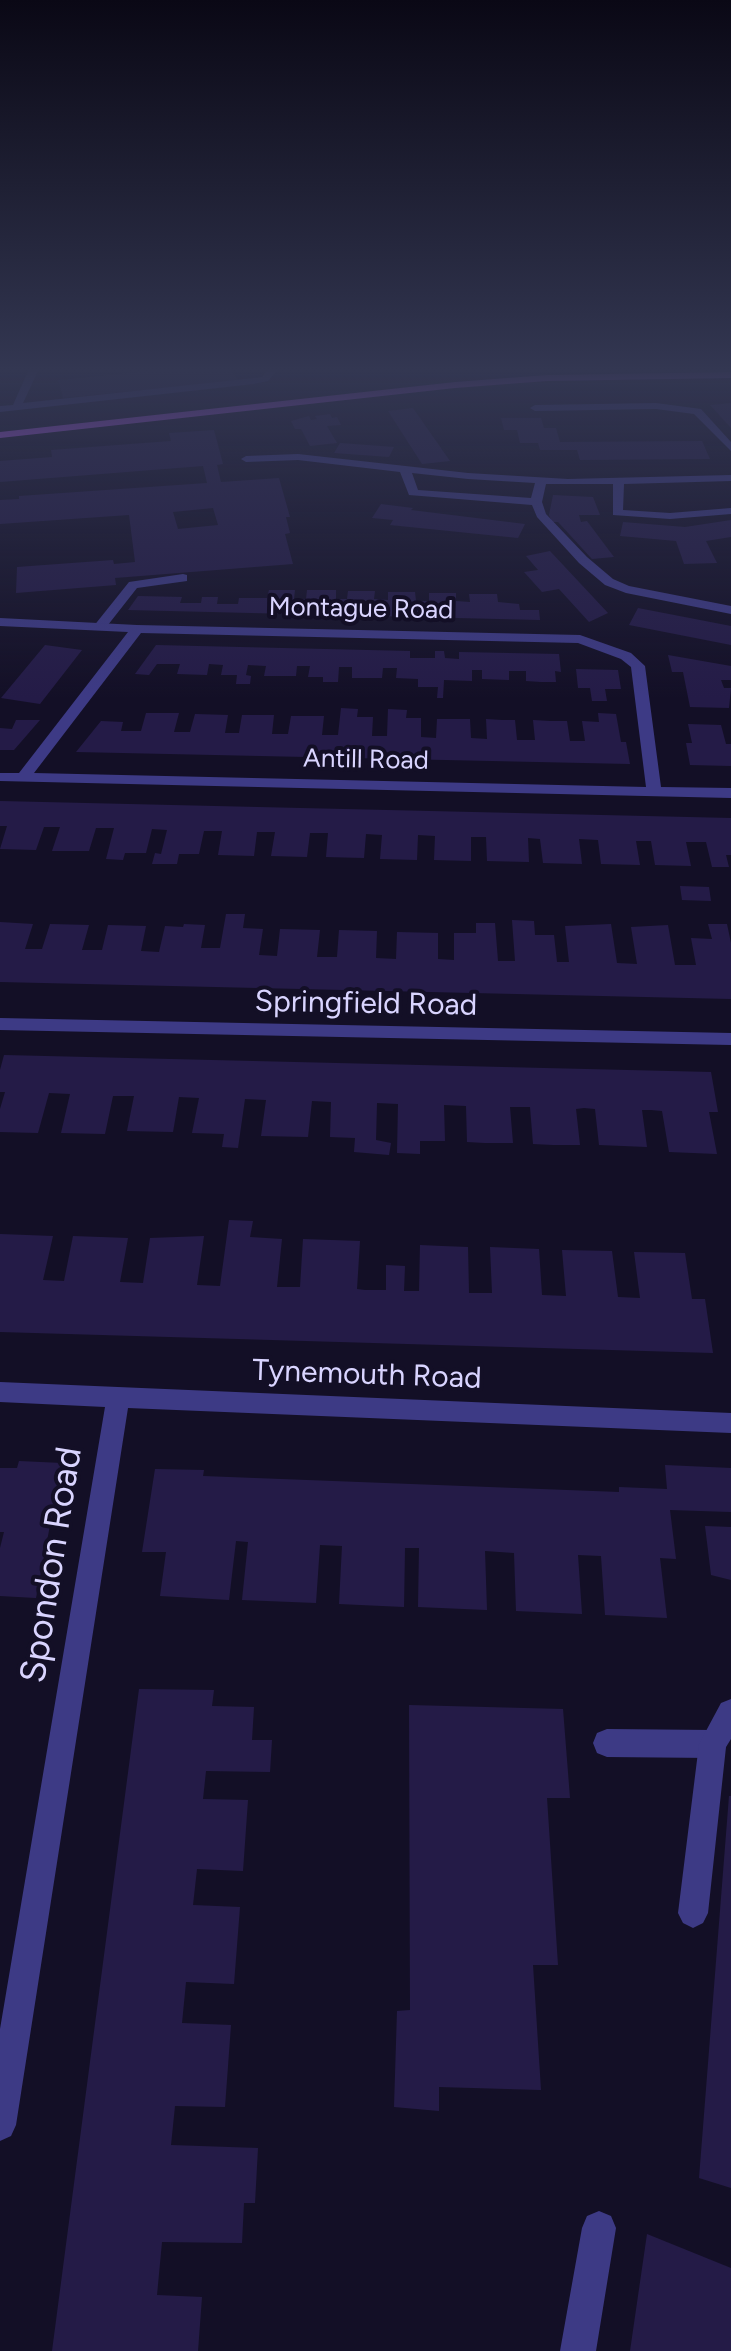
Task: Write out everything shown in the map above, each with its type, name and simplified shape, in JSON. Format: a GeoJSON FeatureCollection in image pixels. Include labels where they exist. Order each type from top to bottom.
{"type":"FeatureCollection","features":[{"type":"Feature","properties":{"kind":"street"},"geometry":{"type":"LineString","coordinates":[[408,479],[413,493],[536,502]]}},
{"type":"Feature","properties":{"kind":"street"},"geometry":{"type":"LineString","coordinates":[[515,479],[704,479]]}},
{"type":"Feature","properties":{"kind":"street"},"geometry":{"type":"LineString","coordinates":[[541,481],[536,502],[554,530],[609,582],[626,589],[731,610]]}},
{"type":"Feature","properties":{"kind":"street"},"geometry":{"type":"LineString","coordinates":[[619,481],[617,513],[670,516],[731,511]]}},
{"type":"Feature","properties":{"kind":"street"},"geometry":{"type":"LineString","coordinates":[[99,627],[133,585],[183,578]]}},
{"type":"Feature","properties":{"kind":"street"},"geometry":{"type":"LineString","coordinates":[[0,622],[137,629]]}},
{"type":"Feature","properties":{"kind":"street"},"geometry":{"type":"LineString","coordinates":[[24,777],[137,629]]}},
{"type":"Feature","properties":{"kind":"street","name":"Montague Road"},"geometry":{"type":"LineString","coordinates":[[137,629],[580,639],[626,656],[638,666],[654,790]]}},
{"type":"Feature","properties":{"kind":"street","name":"Antill Road"},"geometry":{"type":"LineString","coordinates":[[0,777],[731,793]]}},
{"type":"Feature","properties":{"kind":"street","name":"Springfield Road"},"geometry":{"type":"LineString","coordinates":[[0,1024],[731,1039]]}},
{"type":"Feature","properties":{"kind":"street","name":"Tynemouth Road"},"geometry":{"type":"LineString","coordinates":[[0,1392],[731,1423]]}},
{"type":"Feature","properties":{"kind":"street","name":"Spondon Road"},"geometry":{"type":"LineString","coordinates":[[0,2125],[118,1396]]}},
{"type":"Feature","properties":{"kind":"street"},"geometry":{"type":"LineString","coordinates":[[693,1913],[713,1744],[731,1713]]}},
{"type":"Feature","properties":{"kind":"street"},"geometry":{"type":"LineString","coordinates":[[607,1743],[713,1744]]}},
{"type":"Feature","properties":{"kind":"street"},"geometry":{"type":"LineString","coordinates":[[578,2351],[599,2228]]}},
{"type":"Feature","properties":{"kind":"building"},"geometry":{"type":"Polygon","coordinates":[[[0,479],[42,479],[0,482],[0,479]]]}},
{"type":"Feature","properties":{"kind":"building"},"geometry":{"type":"Polygon","coordinates":[[[206,479],[220,479],[221,482],[279,479],[290,517],[286,517],[290,533],[285,534],[293,564],[115,578],[116,585],[16,593],[17,567],[113,560],[114,564],[135,562],[129,515],[0,524],[0,500],[19,499],[19,496],[207,483],[206,479]],[[213,508],[173,512],[178,529],[218,525],[213,508]]]}},
{"type":"Feature","properties":{"kind":"building"},"geometry":{"type":"Polygon","coordinates":[[[553,495],[593,497],[600,515],[579,515],[581,522],[587,521],[614,557],[592,559],[558,522],[552,522],[549,515],[553,495]]]}},
{"type":"Feature","properties":{"kind":"building"},"geometry":{"type":"Polygon","coordinates":[[[381,504],[525,524],[518,538],[390,525],[393,520],[372,518],[381,504]]]}},
{"type":"Feature","properties":{"kind":"building"},"geometry":{"type":"Polygon","coordinates":[[[731,520],[731,537],[706,541],[717,563],[684,564],[676,541],[620,536],[623,522],[685,527],[731,520]]]}},
{"type":"Feature","properties":{"kind":"building"},"geometry":{"type":"Polygon","coordinates":[[[550,551],[608,613],[589,622],[559,589],[542,592],[524,572],[538,570],[526,556],[550,551]]]}},
{"type":"Feature","properties":{"kind":"building"},"geometry":{"type":"Polygon","coordinates":[[[269,590],[295,590],[294,599],[306,599],[307,590],[336,590],[336,599],[347,599],[348,591],[375,591],[374,599],[388,600],[388,592],[415,592],[416,601],[429,601],[429,593],[456,593],[456,601],[470,602],[469,594],[497,594],[498,602],[519,604],[520,610],[539,610],[540,620],[128,610],[138,596],[182,597],[180,603],[201,603],[202,597],[218,597],[217,604],[238,604],[239,598],[267,598],[269,590]]]}},
{"type":"Feature","properties":{"kind":"building"},"geometry":{"type":"Polygon","coordinates":[[[638,608],[731,626],[731,645],[629,625],[638,608]]]}},
{"type":"Feature","properties":{"kind":"building"},"geometry":{"type":"Polygon","coordinates":[[[45,645],[82,650],[40,704],[1,698],[45,645]]]}},
{"type":"Feature","properties":{"kind":"building"},"geometry":{"type":"Polygon","coordinates":[[[156,645],[410,651],[410,658],[435,658],[435,651],[444,651],[445,658],[459,659],[459,652],[559,654],[561,672],[555,671],[556,682],[541,682],[526,681],[526,671],[509,671],[509,680],[482,679],[482,670],[472,670],[472,681],[444,680],[443,698],[437,698],[438,687],[418,687],[418,679],[396,678],[397,668],[383,668],[382,678],[352,678],[352,667],[339,667],[338,682],[323,682],[323,677],[308,677],[310,666],[297,666],[296,676],[264,676],[266,666],[248,665],[246,675],[251,676],[250,684],[236,684],[237,675],[221,675],[223,665],[209,664],[207,675],[177,674],[180,664],[157,664],[149,675],[135,674],[156,645]]]}},
{"type":"Feature","properties":{"kind":"building"},"geometry":{"type":"Polygon","coordinates":[[[668,655],[731,666],[731,680],[721,680],[724,688],[731,688],[729,708],[690,707],[683,672],[672,672],[668,655]]]}},
{"type":"Feature","properties":{"kind":"building"},"geometry":{"type":"Polygon","coordinates":[[[576,669],[618,670],[621,689],[605,689],[607,701],[592,701],[590,688],[578,688],[576,669]]]}},
{"type":"Feature","properties":{"kind":"building"},"geometry":{"type":"Polygon","coordinates":[[[341,708],[358,709],[357,717],[373,717],[372,736],[387,736],[388,709],[407,710],[406,718],[421,718],[421,737],[436,738],[437,719],[470,719],[471,738],[487,739],[486,719],[515,720],[517,740],[535,740],[533,720],[567,721],[570,741],[585,741],[582,721],[599,722],[598,713],[616,714],[621,742],[626,742],[630,764],[76,752],[101,721],[123,722],[121,731],[141,731],[146,713],[179,713],[174,732],[190,732],[195,714],[228,715],[225,733],[239,733],[242,715],[274,715],[272,734],[288,734],[291,716],[324,716],[322,735],[338,735],[341,708]]]}},
{"type":"Feature","properties":{"kind":"building"},"geometry":{"type":"Polygon","coordinates":[[[16,720],[40,720],[14,750],[0,750],[0,728],[12,729],[16,720]]]}},
{"type":"Feature","properties":{"kind":"building"},"geometry":{"type":"Polygon","coordinates":[[[688,724],[721,725],[726,744],[731,744],[731,766],[690,765],[686,743],[692,743],[688,724]]]}},
{"type":"Feature","properties":{"kind":"building"},"geometry":{"type":"Polygon","coordinates":[[[0,801],[731,818],[731,855],[726,855],[729,867],[712,867],[706,842],[686,842],[691,866],[655,865],[651,841],[636,841],[640,865],[601,864],[598,840],[579,839],[582,864],[543,863],[540,839],[528,838],[529,862],[487,861],[486,837],[471,837],[471,861],[434,860],[435,836],[418,835],[417,860],[380,859],[382,835],[366,834],[364,858],[326,857],[328,833],[310,833],[307,857],[271,856],[275,832],[257,832],[254,856],[218,855],[222,831],[204,831],[199,854],[179,854],[177,864],[152,864],[155,853],[161,854],[167,830],[152,829],[146,853],[125,853],[123,860],[106,859],[114,828],[96,828],[89,851],[52,851],[60,827],[44,827],[36,850],[0,849],[7,826],[0,826],[0,801]]]}},
{"type":"Feature","properties":{"kind":"building"},"geometry":{"type":"Polygon","coordinates":[[[680,886],[709,887],[711,901],[682,900],[680,886]]]}},
{"type":"Feature","properties":{"kind":"building"},"geometry":{"type":"Polygon","coordinates":[[[226,914],[245,914],[243,928],[263,929],[259,955],[277,956],[280,929],[320,930],[317,957],[337,957],[339,930],[377,931],[376,958],[396,959],[397,932],[438,933],[438,959],[454,960],[454,933],[476,933],[476,923],[495,923],[498,961],[515,961],[512,920],[534,921],[535,935],[554,935],[557,962],[569,962],[565,926],[611,924],[617,963],[637,964],[631,927],[668,925],[675,965],[696,965],[691,938],[712,939],[708,924],[727,924],[731,943],[731,999],[0,982],[0,922],[33,924],[25,949],[42,949],[50,924],[89,925],[82,950],[102,950],[108,925],[146,926],[141,951],[159,952],[165,926],[183,927],[184,924],[205,925],[201,948],[220,948],[226,914]]]}},
{"type":"Feature","properties":{"kind":"building"},"geometry":{"type":"Polygon","coordinates":[[[4,1055],[711,1072],[718,1112],[709,1112],[717,1154],[669,1152],[662,1111],[651,1110],[642,1110],[647,1147],[599,1145],[595,1109],[584,1108],[576,1109],[580,1145],[553,1145],[533,1144],[530,1107],[510,1107],[513,1143],[485,1143],[467,1142],[466,1106],[444,1105],[445,1141],[420,1141],[420,1154],[397,1153],[398,1104],[377,1103],[376,1140],[391,1143],[389,1155],[354,1152],[355,1138],[330,1137],[331,1102],[312,1101],[308,1137],[261,1136],[266,1100],[245,1099],[238,1148],[222,1147],[224,1134],[192,1133],[199,1098],[179,1097],[173,1132],[127,1131],[134,1096],[113,1096],[105,1134],[61,1133],[70,1094],[49,1093],[38,1133],[0,1132],[0,1109],[5,1092],[0,1092],[0,1070],[4,1055]]]}},
{"type":"Feature","properties":{"kind":"building"},"geometry":{"type":"Polygon","coordinates":[[[229,1220],[253,1221],[250,1237],[282,1239],[277,1287],[300,1287],[303,1239],[360,1241],[357,1289],[365,1290],[386,1290],[386,1265],[405,1266],[404,1291],[419,1291],[420,1245],[468,1247],[469,1293],[492,1293],[490,1247],[539,1249],[542,1295],[566,1296],[562,1250],[612,1251],[618,1297],[640,1298],[634,1252],[685,1253],[692,1299],[705,1299],[713,1353],[0,1332],[0,1234],[53,1236],[43,1280],[64,1281],[73,1236],[128,1238],[120,1282],[143,1283],[150,1238],[204,1236],[197,1285],[220,1286],[229,1220]]]}},
{"type":"Feature","properties":{"kind":"building"},"geometry":{"type":"Polygon","coordinates":[[[19,1461],[62,1463],[36,1598],[0,1596],[0,1548],[4,1532],[0,1532],[0,1468],[17,1468],[19,1461]]]}},
{"type":"Feature","properties":{"kind":"building"},"geometry":{"type":"Polygon","coordinates":[[[665,1465],[731,1468],[731,1512],[670,1510],[676,1559],[660,1558],[667,1618],[605,1615],[601,1556],[578,1555],[582,1614],[516,1611],[514,1553],[485,1551],[487,1610],[418,1607],[419,1548],[405,1548],[404,1607],[339,1604],[342,1546],[320,1545],[316,1603],[242,1600],[248,1542],[236,1541],[229,1600],[160,1596],[166,1552],[142,1552],[155,1469],[204,1470],[203,1476],[619,1492],[619,1487],[667,1489],[665,1465]]]}},
{"type":"Feature","properties":{"kind":"building"},"geometry":{"type":"Polygon","coordinates":[[[705,1526],[731,1527],[731,1580],[711,1575],[705,1526]]]}},
{"type":"Feature","properties":{"kind":"building"},"geometry":{"type":"Polygon","coordinates":[[[139,1689],[214,1690],[212,1706],[254,1707],[252,1740],[272,1740],[270,1772],[206,1771],[203,1799],[248,1800],[243,1871],[197,1869],[193,1905],[240,1907],[234,1984],[186,1982],[182,2023],[231,2025],[225,2107],[175,2106],[171,2145],[258,2148],[255,2203],[244,2203],[242,2243],[162,2242],[157,2295],[202,2297],[198,2351],[52,2351],[139,1689]]]}},
{"type":"Feature","properties":{"kind":"building"},"geometry":{"type":"Polygon","coordinates":[[[409,1705],[563,1709],[570,1798],[547,1798],[558,1965],[533,1965],[541,2090],[439,2087],[439,2111],[394,2107],[397,2011],[410,2010],[409,1705]]]}},
{"type":"Feature","properties":{"kind":"building"},"geometry":{"type":"Polygon","coordinates":[[[731,1796],[731,2188],[699,2178],[731,1796]]]}},
{"type":"Feature","properties":{"kind":"building"},"geometry":{"type":"Polygon","coordinates":[[[647,2234],[731,2268],[731,2351],[630,2351],[647,2234]]]}}]}
